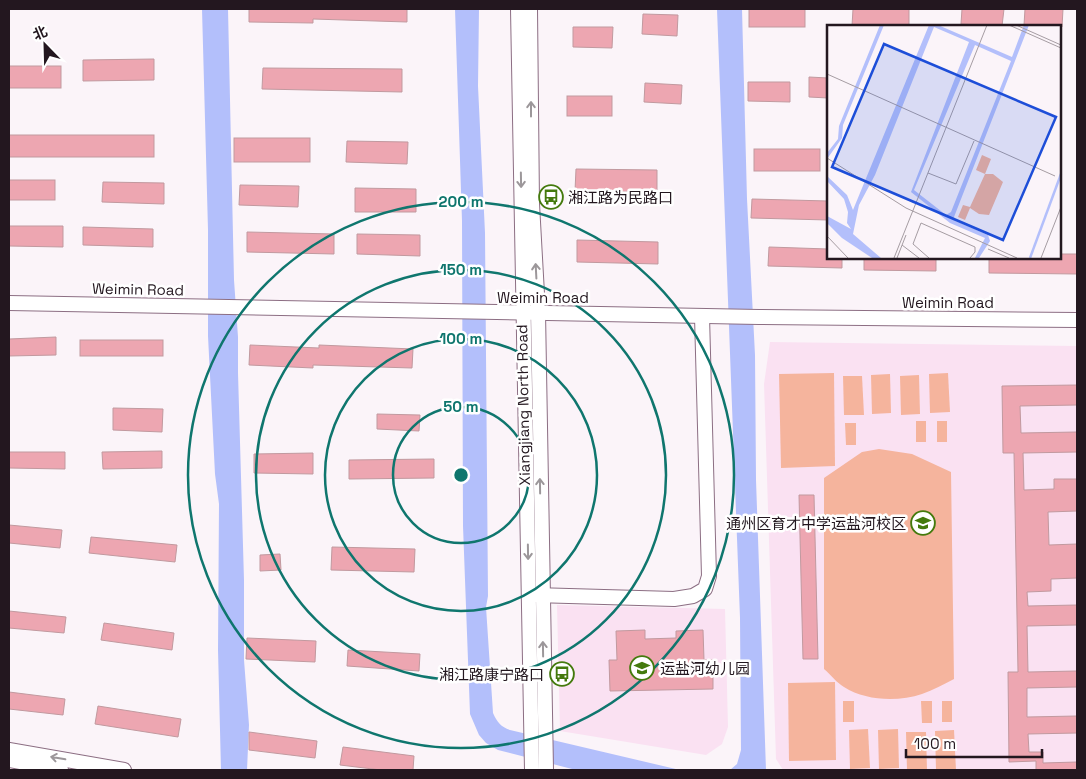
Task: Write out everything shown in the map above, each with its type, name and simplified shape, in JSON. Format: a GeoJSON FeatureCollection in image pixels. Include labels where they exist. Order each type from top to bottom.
{"type":"FeatureCollection","features":[{"type":"Feature","properties":{"kind":"street","name":"Xiangjiang North Road"},"geometry":{"type":"LineString","coordinates":[[518,9],[523,313],[535,595],[539,767]]}},
{"type":"Feature","properties":{"kind":"street","name":"Xiangjiang North Road"},"geometry":{"type":"LineString","coordinates":[[530,9],[532,204],[538,312],[535,595]]}},
{"type":"Feature","properties":{"kind":"street","name":"Weimin Road"},"geometry":{"type":"LineString","coordinates":[[9,303],[491,313],[538,312],[759,317],[1077,320]]}},
{"type":"Feature","properties":{"kind":"street"},"geometry":{"type":"LineString","coordinates":[[535,595],[674,599],[693,596],[705,589],[709,576],[702,316]]}},
{"type":"Feature","properties":{"kind":"street"},"geometry":{"type":"LineString","coordinates":[[9,750],[124,770]]}},
{"type":"Feature","properties":{"kind":"street"},"geometry":{"type":"LineString","coordinates":[[9,760],[61,770]]}},
{"type":"Feature","properties":{"kind":"shaded area","name":"通州区育才中学运盐河校区"},"geometry":{"type":"Polygon","coordinates":[[[770,342],[1077,346],[1077,770],[783,770],[776,759],[764,384],[770,342]]]}},
{"type":"Feature","properties":{"kind":"shaded area"},"geometry":{"type":"Polygon","coordinates":[[[834,373],[835,466],[781,468],[779,374],[834,373]]]}},
{"type":"Feature","properties":{"kind":"shaded area"},"geometry":{"type":"Polygon","coordinates":[[[948,373],[950,412],[930,413],[929,374],[948,373]]]}},
{"type":"Feature","properties":{"kind":"shaded area"},"geometry":{"type":"Polygon","coordinates":[[[890,374],[891,413],[872,414],[871,375],[890,374]]]}},
{"type":"Feature","properties":{"kind":"shaded area"},"geometry":{"type":"Polygon","coordinates":[[[919,375],[920,414],[901,415],[900,376],[919,375]]]}},
{"type":"Feature","properties":{"kind":"shaded area"},"geometry":{"type":"Polygon","coordinates":[[[843,376],[862,376],[864,415],[844,415],[843,376]]]}},
{"type":"Feature","properties":{"kind":"shaded area"},"geometry":{"type":"Polygon","coordinates":[[[916,421],[926,421],[926,442],[916,442],[916,421]]]}},
{"type":"Feature","properties":{"kind":"shaded area"},"geometry":{"type":"Polygon","coordinates":[[[937,421],[947,421],[947,442],[937,442],[937,421]]]}},
{"type":"Feature","properties":{"kind":"shaded area"},"geometry":{"type":"Polygon","coordinates":[[[845,423],[856,423],[856,445],[846,445],[845,423]]]}},
{"type":"Feature","properties":{"kind":"shaded area"},"geometry":{"type":"Polygon","coordinates":[[[879,449],[912,454],[951,472],[954,679],[913,697],[893,699],[882,699],[853,692],[844,687],[824,669],[824,478],[862,452],[879,449]]]}},
{"type":"Feature","properties":{"kind":"shaded area","name":"运盐河幼儿园"},"geometry":{"type":"Polygon","coordinates":[[[557,605],[725,609],[728,727],[722,744],[706,755],[560,731],[557,605]]]}},
{"type":"Feature","properties":{"kind":"shaded area"},"geometry":{"type":"Polygon","coordinates":[[[835,682],[836,760],[789,761],[788,683],[835,682]]]}},
{"type":"Feature","properties":{"kind":"shaded area"},"geometry":{"type":"Polygon","coordinates":[[[843,701],[854,701],[854,722],[843,722],[843,701]]]}},
{"type":"Feature","properties":{"kind":"shaded area"},"geometry":{"type":"Polygon","coordinates":[[[921,701],[932,701],[932,723],[922,723],[921,701]]]}},
{"type":"Feature","properties":{"kind":"shaded area"},"geometry":{"type":"Polygon","coordinates":[[[942,701],[952,701],[952,722],[942,722],[942,701]]]}},
{"type":"Feature","properties":{"kind":"shaded area"},"geometry":{"type":"Polygon","coordinates":[[[868,729],[870,768],[850,769],[849,730],[868,729]]]}},
{"type":"Feature","properties":{"kind":"shaded area"},"geometry":{"type":"Polygon","coordinates":[[[898,729],[899,768],[879,769],[878,730],[898,729]]]}},
{"type":"Feature","properties":{"kind":"shaded area"},"geometry":{"type":"Polygon","coordinates":[[[954,730],[956,770],[936,770],[935,731],[954,730]]]}},
{"type":"Feature","properties":{"kind":"shaded area"},"geometry":{"type":"Polygon","coordinates":[[[906,732],[926,732],[927,770],[907,770],[906,732]]]}},
{"type":"Feature","properties":{"kind":"water"},"geometry":{"type":"Polygon","coordinates":[[[202,9],[228,9],[234,280],[238,337],[244,580],[244,660],[249,725],[247,770],[221,770],[218,650],[219,504],[215,474],[208,336],[208,230],[202,9]]]}},
{"type":"Feature","properties":{"kind":"water"},"geometry":{"type":"Polygon","coordinates":[[[455,9],[479,9],[478,86],[485,233],[488,596],[486,607],[493,713],[500,724],[510,730],[680,770],[576,770],[498,750],[486,743],[479,735],[470,714],[463,526],[462,221],[455,9]]]}},
{"type":"Feature","properties":{"kind":"water"},"geometry":{"type":"Polygon","coordinates":[[[717,9],[742,9],[747,199],[755,355],[756,480],[766,770],[730,770],[737,764],[741,750],[740,618],[717,9]]]}},
{"type":"Feature","properties":{"kind":"building"},"geometry":{"type":"Polygon","coordinates":[[[249,9],[407,9],[407,22],[313,19],[313,23],[249,22],[249,9]]]}},
{"type":"Feature","properties":{"kind":"building"},"geometry":{"type":"Polygon","coordinates":[[[749,9],[805,9],[805,27],[749,27],[749,9]]]}},
{"type":"Feature","properties":{"kind":"building"},"geometry":{"type":"Polygon","coordinates":[[[853,9],[909,9],[909,25],[852,25],[853,9]]]}},
{"type":"Feature","properties":{"kind":"building"},"geometry":{"type":"Polygon","coordinates":[[[962,9],[1004,9],[1002,25],[961,24],[962,9]]]}},
{"type":"Feature","properties":{"kind":"building"},"geometry":{"type":"Polygon","coordinates":[[[1025,9],[1063,9],[1062,27],[1061,25],[1024,25],[1025,9]]]}},
{"type":"Feature","properties":{"kind":"building"},"geometry":{"type":"Polygon","coordinates":[[[643,14],[678,15],[677,36],[642,34],[643,14]]]}},
{"type":"Feature","properties":{"kind":"building"},"geometry":{"type":"Polygon","coordinates":[[[573,27],[613,27],[612,48],[573,47],[573,27]]]}},
{"type":"Feature","properties":{"kind":"building"},"geometry":{"type":"Polygon","coordinates":[[[154,59],[154,80],[83,81],[83,60],[154,59]]]}},
{"type":"Feature","properties":{"kind":"building"},"geometry":{"type":"Polygon","coordinates":[[[9,66],[61,66],[61,88],[9,88],[9,66]]]}},
{"type":"Feature","properties":{"kind":"building"},"geometry":{"type":"Polygon","coordinates":[[[263,68],[402,69],[402,92],[262,89],[263,68]]]}},
{"type":"Feature","properties":{"kind":"building"},"geometry":{"type":"Polygon","coordinates":[[[809,77],[827,78],[827,98],[809,97],[809,77]]]}},
{"type":"Feature","properties":{"kind":"building"},"geometry":{"type":"Polygon","coordinates":[[[748,82],[790,82],[790,102],[748,101],[748,82]]]}},
{"type":"Feature","properties":{"kind":"building"},"geometry":{"type":"Polygon","coordinates":[[[645,83],[682,85],[681,104],[644,102],[645,83]]]}},
{"type":"Feature","properties":{"kind":"building"},"geometry":{"type":"Polygon","coordinates":[[[567,96],[612,96],[612,116],[567,116],[567,96]]]}},
{"type":"Feature","properties":{"kind":"building"},"geometry":{"type":"Polygon","coordinates":[[[9,135],[154,135],[154,157],[9,157],[9,135]]]}},
{"type":"Feature","properties":{"kind":"building"},"geometry":{"type":"Polygon","coordinates":[[[234,138],[310,138],[310,162],[234,162],[234,138]]]}},
{"type":"Feature","properties":{"kind":"building"},"geometry":{"type":"Polygon","coordinates":[[[347,141],[408,142],[407,164],[346,162],[347,141]]]}},
{"type":"Feature","properties":{"kind":"building"},"geometry":{"type":"Polygon","coordinates":[[[754,149],[820,149],[820,171],[754,171],[754,149]]]}},
{"type":"Feature","properties":{"kind":"building"},"geometry":{"type":"Polygon","coordinates":[[[576,169],[657,170],[657,192],[575,191],[576,169]]]}},
{"type":"Feature","properties":{"kind":"building"},"geometry":{"type":"Polygon","coordinates":[[[9,180],[55,180],[55,200],[9,200],[9,180]]]}},
{"type":"Feature","properties":{"kind":"building"},"geometry":{"type":"Polygon","coordinates":[[[103,182],[164,183],[164,204],[102,202],[103,182]]]}},
{"type":"Feature","properties":{"kind":"building"},"geometry":{"type":"Polygon","coordinates":[[[240,185],[299,186],[298,207],[239,205],[240,185]]]}},
{"type":"Feature","properties":{"kind":"building"},"geometry":{"type":"Polygon","coordinates":[[[355,188],[416,189],[416,212],[355,212],[355,188]]]}},
{"type":"Feature","properties":{"kind":"building"},"geometry":{"type":"Polygon","coordinates":[[[752,199],[827,201],[827,220],[751,218],[752,199]]]}},
{"type":"Feature","properties":{"kind":"building"},"geometry":{"type":"Polygon","coordinates":[[[9,226],[63,226],[63,247],[9,246],[9,226]]]}},
{"type":"Feature","properties":{"kind":"building"},"geometry":{"type":"Polygon","coordinates":[[[83,227],[153,229],[153,247],[83,245],[83,227]]]}},
{"type":"Feature","properties":{"kind":"building"},"geometry":{"type":"Polygon","coordinates":[[[247,232],[334,234],[334,254],[247,252],[247,232]]]}},
{"type":"Feature","properties":{"kind":"building"},"geometry":{"type":"Polygon","coordinates":[[[357,234],[420,235],[420,256],[357,254],[357,234]]]}},
{"type":"Feature","properties":{"kind":"building"},"geometry":{"type":"Polygon","coordinates":[[[577,240],[658,242],[658,264],[577,262],[577,240]]]}},
{"type":"Feature","properties":{"kind":"building"},"geometry":{"type":"Polygon","coordinates":[[[769,247],[827,249],[827,259],[842,259],[842,268],[768,266],[769,247]]]}},
{"type":"Feature","properties":{"kind":"building"},"geometry":{"type":"Polygon","coordinates":[[[1061,254],[1077,254],[1077,274],[989,273],[989,259],[1061,259],[1061,254]]]}},
{"type":"Feature","properties":{"kind":"building"},"geometry":{"type":"Polygon","coordinates":[[[864,259],[936,259],[936,271],[864,270],[864,259]]]}},
{"type":"Feature","properties":{"kind":"building"},"geometry":{"type":"Polygon","coordinates":[[[56,337],[56,355],[9,356],[9,339],[56,337]]]}},
{"type":"Feature","properties":{"kind":"building"},"geometry":{"type":"Polygon","coordinates":[[[80,340],[163,340],[163,356],[80,356],[80,340]]]}},
{"type":"Feature","properties":{"kind":"building"},"geometry":{"type":"Polygon","coordinates":[[[250,345],[319,348],[319,345],[413,349],[412,368],[313,365],[313,368],[249,365],[250,345]]]}},
{"type":"Feature","properties":{"kind":"building"},"geometry":{"type":"Polygon","coordinates":[[[1077,385],[1077,405],[1020,406],[1021,433],[1077,432],[1077,452],[1023,453],[1024,490],[1054,489],[1054,479],[1077,479],[1077,511],[1048,512],[1049,545],[1077,544],[1077,578],[1051,579],[1051,591],[1027,592],[1028,606],[1077,605],[1077,625],[1027,626],[1028,672],[1077,671],[1077,687],[1027,688],[1027,717],[1077,716],[1077,733],[1028,734],[1029,752],[1043,752],[1043,763],[1077,762],[1077,770],[1036,770],[1036,761],[1009,762],[1008,672],[1018,672],[1014,453],[1003,453],[1002,386],[1077,385]]]}},
{"type":"Feature","properties":{"kind":"building"},"geometry":{"type":"Polygon","coordinates":[[[113,408],[163,409],[162,432],[113,430],[113,408]]]}},
{"type":"Feature","properties":{"kind":"building"},"geometry":{"type":"Polygon","coordinates":[[[377,414],[420,415],[419,431],[377,429],[377,414]]]}},
{"type":"Feature","properties":{"kind":"building"},"geometry":{"type":"Polygon","coordinates":[[[162,451],[162,468],[103,469],[102,452],[162,451]]]}},
{"type":"Feature","properties":{"kind":"building"},"geometry":{"type":"Polygon","coordinates":[[[9,452],[65,452],[65,469],[9,468],[9,452]]]}},
{"type":"Feature","properties":{"kind":"building"},"geometry":{"type":"Polygon","coordinates":[[[313,453],[313,474],[254,473],[254,454],[313,453]]]}},
{"type":"Feature","properties":{"kind":"building"},"geometry":{"type":"Polygon","coordinates":[[[434,459],[434,478],[349,479],[349,460],[434,459]]]}},
{"type":"Feature","properties":{"kind":"building"},"geometry":{"type":"Polygon","coordinates":[[[799,495],[814,495],[818,659],[803,659],[799,495]]]}},
{"type":"Feature","properties":{"kind":"building"},"geometry":{"type":"Polygon","coordinates":[[[9,525],[62,530],[60,548],[9,543],[9,525]]]}},
{"type":"Feature","properties":{"kind":"building"},"geometry":{"type":"Polygon","coordinates":[[[91,537],[177,545],[175,562],[89,553],[91,537]]]}},
{"type":"Feature","properties":{"kind":"building"},"geometry":{"type":"Polygon","coordinates":[[[332,547],[415,549],[414,572],[331,570],[332,547]]]}},
{"type":"Feature","properties":{"kind":"building"},"geometry":{"type":"Polygon","coordinates":[[[280,554],[281,570],[260,571],[260,555],[280,554]]]}},
{"type":"Feature","properties":{"kind":"building"},"geometry":{"type":"Polygon","coordinates":[[[9,611],[66,617],[64,633],[9,628],[9,611]]]}},
{"type":"Feature","properties":{"kind":"building"},"geometry":{"type":"Polygon","coordinates":[[[104,623],[174,633],[172,650],[101,640],[104,623]]]}},
{"type":"Feature","properties":{"kind":"building"},"geometry":{"type":"Polygon","coordinates":[[[645,630],[645,639],[676,638],[676,631],[703,630],[704,660],[713,660],[713,689],[610,691],[609,660],[617,660],[616,631],[645,630]]]}},
{"type":"Feature","properties":{"kind":"building"},"geometry":{"type":"Polygon","coordinates":[[[247,638],[316,641],[315,662],[246,659],[247,638]]]}},
{"type":"Feature","properties":{"kind":"building"},"geometry":{"type":"Polygon","coordinates":[[[348,650],[420,654],[419,671],[347,666],[348,650]]]}},
{"type":"Feature","properties":{"kind":"building"},"geometry":{"type":"Polygon","coordinates":[[[9,692],[65,699],[63,715],[9,709],[9,692]]]}},
{"type":"Feature","properties":{"kind":"building"},"geometry":{"type":"Polygon","coordinates":[[[98,706],[181,719],[178,737],[95,724],[98,706]]]}},
{"type":"Feature","properties":{"kind":"building"},"geometry":{"type":"Polygon","coordinates":[[[249,732],[317,741],[315,758],[249,750],[249,732]]]}},
{"type":"Feature","properties":{"kind":"building"},"geometry":{"type":"Polygon","coordinates":[[[343,747],[414,756],[413,770],[381,770],[340,765],[343,747]]]}},
{"type":"Feature","properties":{"kind":"place","name":"湘江路为民路口"},"geometry":{"type":"Point","coordinates":[551,197]}},
{"type":"Feature","properties":{"kind":"place","name":"通州区育才中学运盐河校区"},"geometry":{"type":"Point","coordinates":[923,523]}},
{"type":"Feature","properties":{"kind":"place","name":"运盐河幼儿园"},"geometry":{"type":"Point","coordinates":[642,668]}},
{"type":"Feature","properties":{"kind":"place","name":"湘江路康宁路口"},"geometry":{"type":"Point","coordinates":[562,674]}}]}
